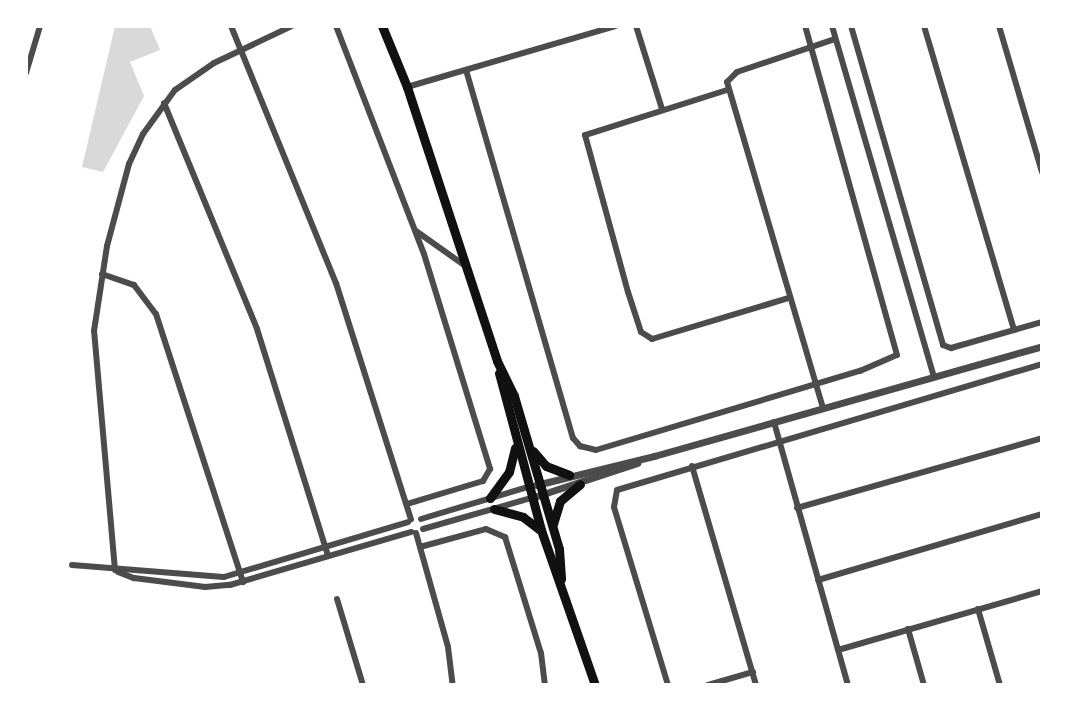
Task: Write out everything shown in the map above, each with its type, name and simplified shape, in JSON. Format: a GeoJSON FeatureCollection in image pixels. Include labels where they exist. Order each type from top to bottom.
{"type":"FeatureCollection","features":[{"type":"Feature","properties":{"kind":"main road"},"geometry":{"type":"LineString","coordinates":[[382,26],[407,87],[497,361],[526,437],[552,526],[561,579]]}},
{"type":"Feature","properties":{"kind":"main road"},"geometry":{"type":"LineString","coordinates":[[497,361],[531,498],[561,579],[595,685]]}},
{"type":"Feature","properties":{"kind":"main road"},"geometry":{"type":"LineString","coordinates":[[526,437],[539,460],[569,475]]}},
{"type":"Feature","properties":{"kind":"main road"},"geometry":{"type":"LineString","coordinates":[[490,498],[509,472],[515,440]]}},
{"type":"Feature","properties":{"kind":"main road"},"geometry":{"type":"LineString","coordinates":[[552,526],[560,501],[580,484]]}},
{"type":"Feature","properties":{"kind":"main road"},"geometry":{"type":"LineString","coordinates":[[494,509],[523,517],[541,530]]}},
{"type":"Feature","properties":{"kind":"street"},"geometry":{"type":"LineString","coordinates":[[26,73],[40,26]]}},
{"type":"Feature","properties":{"kind":"street"},"geometry":{"type":"LineString","coordinates":[[231,26],[336,283],[420,547],[453,685]]}},
{"type":"Feature","properties":{"kind":"street"},"geometry":{"type":"LineString","coordinates":[[115,570],[94,349],[102,274],[129,164],[164,103],[182,84],[242,49],[292,26]]}},
{"type":"Feature","properties":{"kind":"street"},"geometry":{"type":"LineString","coordinates":[[336,26],[416,231],[490,469],[483,481],[407,504]]}},
{"type":"Feature","properties":{"kind":"street"},"geometry":{"type":"LineString","coordinates":[[407,87],[615,26]]}},
{"type":"Feature","properties":{"kind":"street"},"geometry":{"type":"LineString","coordinates":[[636,26],[662,109]]}},
{"type":"Feature","properties":{"kind":"street"},"geometry":{"type":"LineString","coordinates":[[466,70],[576,443],[596,450],[815,385],[891,360],[897,351],[805,26]]}},
{"type":"Feature","properties":{"kind":"street"},"geometry":{"type":"LineString","coordinates":[[832,26],[934,377]]}},
{"type":"Feature","properties":{"kind":"street"},"geometry":{"type":"LineString","coordinates":[[851,26],[939,339],[951,348],[1042,322]]}},
{"type":"Feature","properties":{"kind":"street"},"geometry":{"type":"LineString","coordinates":[[924,26],[1013,330]]}},
{"type":"Feature","properties":{"kind":"street"},"geometry":{"type":"LineString","coordinates":[[999,26],[1042,172]]}},
{"type":"Feature","properties":{"kind":"street"},"geometry":{"type":"LineString","coordinates":[[822,408],[727,90],[729,78],[737,72],[835,39]]}},
{"type":"Feature","properties":{"kind":"street"},"geometry":{"type":"LineString","coordinates":[[727,90],[589,131],[584,139],[641,332],[657,338],[789,298]]}},
{"type":"Feature","properties":{"kind":"street"},"geometry":{"type":"LineString","coordinates":[[164,103],[257,329],[328,556]]}},
{"type":"Feature","properties":{"kind":"street"},"geometry":{"type":"LineString","coordinates":[[416,231],[466,267]]}},
{"type":"Feature","properties":{"kind":"street"},"geometry":{"type":"LineString","coordinates":[[102,274],[134,285],[156,314],[243,582]]}},
{"type":"Feature","properties":{"kind":"street"},"geometry":{"type":"LineString","coordinates":[[72,565],[115,570],[134,568],[200,578],[241,573],[540,483],[654,456],[1042,346]]}},
{"type":"Feature","properties":{"kind":"street"},"geometry":{"type":"LineString","coordinates":[[668,685],[613,494],[623,487],[692,466],[1042,364]]}},
{"type":"Feature","properties":{"kind":"street"},"geometry":{"type":"LineString","coordinates":[[774,422],[848,685]]}},
{"type":"Feature","properties":{"kind":"street"},"geometry":{"type":"LineString","coordinates":[[797,508],[1042,438]]}},
{"type":"Feature","properties":{"kind":"street"},"geometry":{"type":"LineString","coordinates":[[115,570],[134,578],[205,587],[243,582],[580,484],[654,456]]}},
{"type":"Feature","properties":{"kind":"street"},"geometry":{"type":"LineString","coordinates":[[692,466],[756,685]]}},
{"type":"Feature","properties":{"kind":"street"},"geometry":{"type":"LineString","coordinates":[[818,580],[1042,514]]}},
{"type":"Feature","properties":{"kind":"street"},"geometry":{"type":"LineString","coordinates":[[421,519],[423,529]]}},
{"type":"Feature","properties":{"kind":"street"},"geometry":{"type":"LineString","coordinates":[[420,547],[486,529],[502,534],[535,631],[545,685]]}},
{"type":"Feature","properties":{"kind":"street"},"geometry":{"type":"LineString","coordinates":[[838,650],[1042,592]]}},
{"type":"Feature","properties":{"kind":"street"},"geometry":{"type":"LineString","coordinates":[[337,599],[363,685]]}},
{"type":"Feature","properties":{"kind":"street"},"geometry":{"type":"LineString","coordinates":[[978,609],[1000,685]]}},
{"type":"Feature","properties":{"kind":"street"},"geometry":{"type":"LineString","coordinates":[[908,629],[925,685]]}},
{"type":"Feature","properties":{"kind":"street"},"geometry":{"type":"LineString","coordinates":[[708,685],[753,672]]}},
{"type":"Feature","properties":{"kind":"shaded area"},"geometry":{"type":"Polygon","coordinates":[[[115,26],[150,26],[160,50],[130,62],[144,96],[103,172],[82,167],[115,26]]]}}]}
